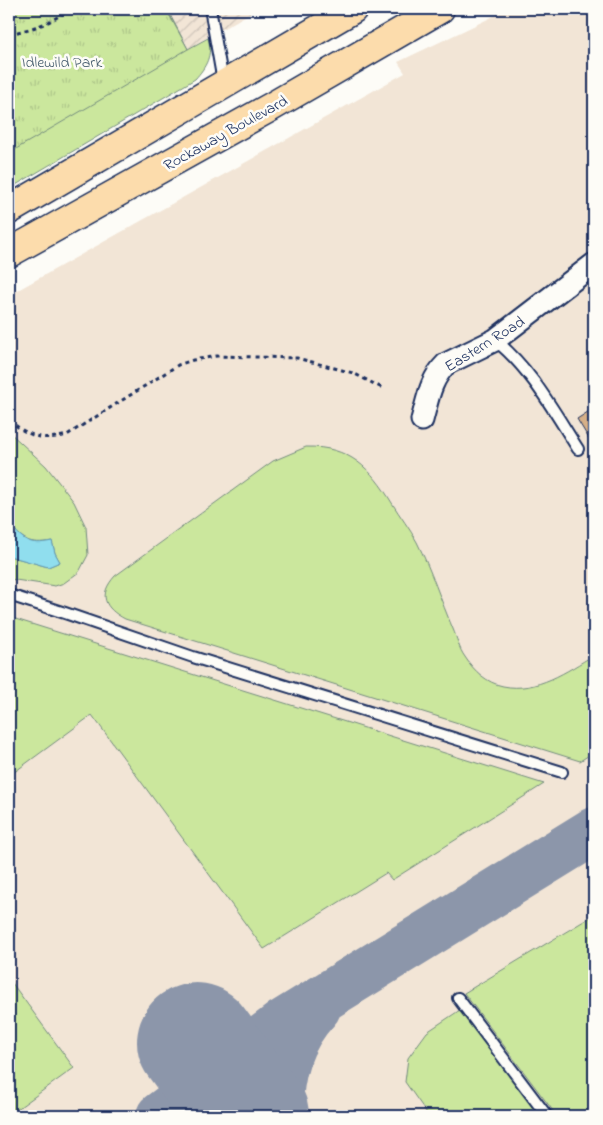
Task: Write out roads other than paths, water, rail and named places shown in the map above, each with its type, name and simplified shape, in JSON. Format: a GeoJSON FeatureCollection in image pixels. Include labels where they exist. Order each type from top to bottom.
{"type":"FeatureCollection","features":[{"type":"Feature","properties":{"kind":"highway"},"geometry":{"type":"LineString","coordinates":[[9,210],[353,9]]}},
{"type":"Feature","properties":{"kind":"highway","name":"Rockaway Boulevard"},"geometry":{"type":"LineString","coordinates":[[9,253],[271,107],[440,9]]}},
{"type":"Feature","properties":{"kind":"street","name":"Eastern Road"},"geometry":{"type":"LineString","coordinates":[[422,420],[431,386],[439,371],[453,360],[495,340],[594,264]]}},
{"type":"Feature","properties":{"kind":"lane"},"geometry":{"type":"LineString","coordinates":[[211,14],[224,84]]}},
{"type":"Feature","properties":{"kind":"lane"},"geometry":{"type":"LineString","coordinates":[[495,340],[512,355],[530,376],[578,449]]}},
{"type":"Feature","properties":{"kind":"lane"},"geometry":{"type":"LineString","coordinates":[[9,596],[65,612],[221,666],[562,772]]}},
{"type":"Feature","properties":{"kind":"lane"},"geometry":{"type":"LineString","coordinates":[[458,998],[547,1116]]}},
{"type":"Feature","properties":{"kind":"water"},"geometry":{"type":"Polygon","coordinates":[[[9,524],[23,538],[32,542],[52,541],[60,562],[48,567],[9,556],[9,524]]]}},
{"type":"Feature","properties":{"kind":"park label","name":"Idlewild Park"},"geometry":{"type":"Point","coordinates":[62,61]}}]}
